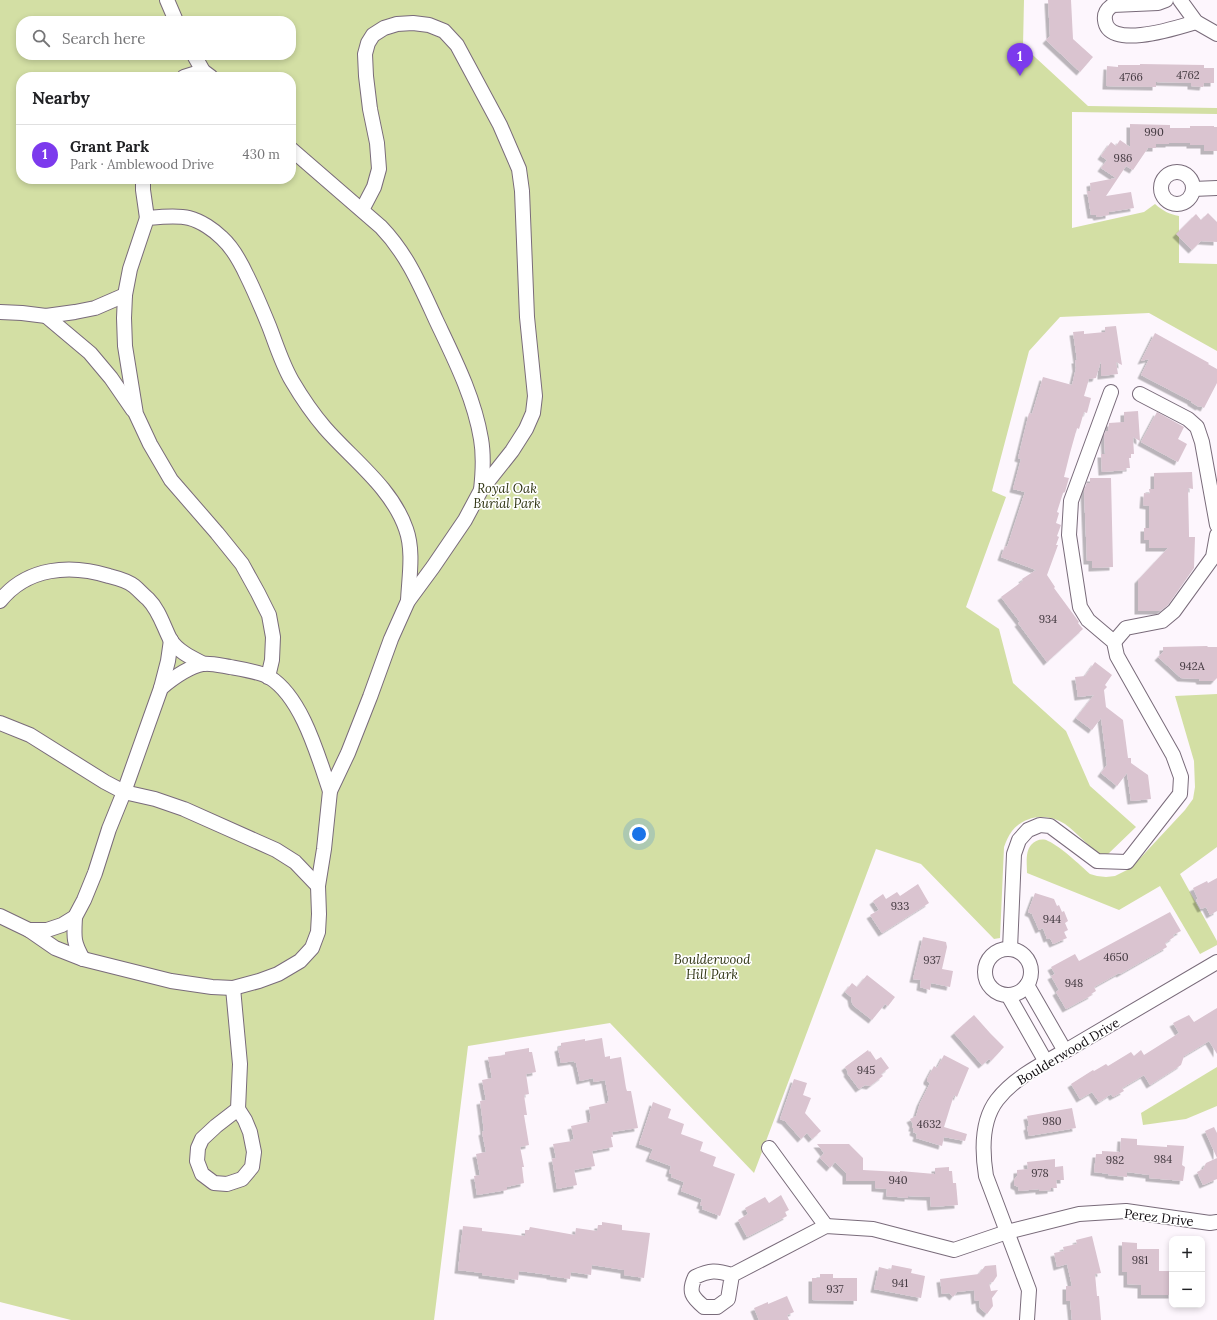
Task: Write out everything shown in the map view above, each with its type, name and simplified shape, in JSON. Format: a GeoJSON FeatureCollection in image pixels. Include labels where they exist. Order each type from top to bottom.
{"type":"FeatureCollection","features":[{"type":"Feature","properties":{"kind":"street"},"geometry":{"type":"LineString","coordinates":[[167,0],[174,16]]}},
{"type":"Feature","properties":{"kind":"street"},"geometry":{"type":"LineString","coordinates":[[1166,0],[1158,4],[1113,5],[1106,11],[1105,22],[1107,27],[1118,35],[1148,35],[1196,22]]}},
{"type":"Feature","properties":{"kind":"street"},"geometry":{"type":"LineString","coordinates":[[1180,0],[1196,22],[1217,34]]}},
{"type":"Feature","properties":{"kind":"street"},"geometry":{"type":"LineString","coordinates":[[0,916],[30,930],[55,948],[83,959],[171,981],[212,988],[233,988],[278,974],[300,961],[312,948],[318,932],[318,886],[324,849],[330,791],[348,753],[391,639],[408,601],[465,520],[481,490],[512,451],[526,429],[533,414],[535,396],[529,347],[525,289],[522,191],[519,169],[500,125],[457,45],[444,31],[429,24],[413,22],[397,24],[384,28],[373,35],[368,43],[365,54],[366,76],[370,109],[377,143],[379,169],[374,187],[362,210]]}},
{"type":"Feature","properties":{"kind":"street"},"geometry":{"type":"LineString","coordinates":[[197,60],[206,72]]}},
{"type":"Feature","properties":{"kind":"street"},"geometry":{"type":"LineString","coordinates":[[296,154],[362,210],[393,240],[406,258],[444,335],[462,376],[476,416],[481,439],[483,463],[481,490]]}},
{"type":"Feature","properties":{"kind":"street"},"geometry":{"type":"LineString","coordinates":[[136,414],[125,346],[124,318],[125,295],[130,269],[147,218],[144,184]]}},
{"type":"Feature","properties":{"kind":"street"},"geometry":{"type":"LineString","coordinates":[[1193,189],[1217,188]]}},
{"type":"Feature","properties":{"kind":"street"},"geometry":{"type":"LineString","coordinates":[[147,218],[163,216],[189,218],[200,223],[223,238],[240,261],[282,360],[306,403],[325,428],[378,484],[397,510],[406,530],[410,549],[408,601]]}},
{"type":"Feature","properties":{"kind":"street"},"geometry":{"type":"LineString","coordinates":[[0,312],[22,312],[46,316],[95,308],[125,295]]}},
{"type":"Feature","properties":{"kind":"street"},"geometry":{"type":"LineString","coordinates":[[46,316],[90,353],[111,378],[136,414],[150,444],[171,480],[218,533],[242,564],[269,615],[273,637],[272,660],[268,677]]}},
{"type":"Feature","properties":{"kind":"street"},"geometry":{"type":"LineString","coordinates":[[1010,950],[1014,854],[1019,840],[1028,830],[1040,826],[1050,826],[1097,861],[1127,862],[1180,794],[1181,777],[1173,755],[1117,656],[1114,642],[1088,620],[1080,607],[1069,535],[1071,502],[1111,392]]}},
{"type":"Feature","properties":{"kind":"street"},"geometry":{"type":"LineString","coordinates":[[1140,394],[1188,419],[1197,427],[1202,442],[1217,525]]}},
{"type":"Feature","properties":{"kind":"street"},"geometry":{"type":"LineString","coordinates":[[1114,642],[1126,628],[1162,621],[1174,611],[1213,557],[1217,535]]}},
{"type":"Feature","properties":{"kind":"street"},"geometry":{"type":"LineString","coordinates":[[0,601],[22,582],[43,572],[66,569],[92,571],[133,585],[150,600],[160,616],[171,640],[185,654],[204,664],[245,670],[268,677],[284,690],[296,707],[307,728],[330,791]]}},
{"type":"Feature","properties":{"kind":"street"},"geometry":{"type":"LineString","coordinates":[[83,959],[76,947],[74,934],[75,917],[95,873],[109,828],[124,792],[161,688],[168,661],[171,640]]}},
{"type":"Feature","properties":{"kind":"street"},"geometry":{"type":"LineString","coordinates":[[161,688],[186,671],[204,664]]}},
{"type":"Feature","properties":{"kind":"street"},"geometry":{"type":"LineString","coordinates":[[0,723],[30,735],[105,782],[124,792],[156,799],[184,809],[276,850],[295,862],[318,886]]}},
{"type":"Feature","properties":{"kind":"street"},"geometry":{"type":"LineString","coordinates":[[30,930],[47,930],[62,925],[75,917]]}},
{"type":"Feature","properties":{"kind":"street"},"geometry":{"type":"LineString","coordinates":[[1002,950],[1018,952],[1024,956],[1029,963],[1031,970],[1027,986],[1018,993],[1008,995],[1000,994],[988,983],[985,975],[989,960],[1002,950]]}},
{"type":"Feature","properties":{"kind":"street","name":"Boulderwood Drive"},"geometry":{"type":"LineString","coordinates":[[1027,1320],[1029,1290],[986,1176],[983,1157],[984,1139],[989,1114],[997,1100],[1014,1082],[1217,962]]}},
{"type":"Feature","properties":{"kind":"street"},"geometry":{"type":"LineString","coordinates":[[1027,986],[1065,1051]]}},
{"type":"Feature","properties":{"kind":"street"},"geometry":{"type":"LineString","coordinates":[[233,988],[240,1064],[238,1109],[245,1120],[253,1142],[254,1152],[252,1167],[242,1179],[227,1184],[214,1183],[202,1174],[197,1161],[198,1148],[202,1139],[238,1109]]}},
{"type":"Feature","properties":{"kind":"street"},"geometry":{"type":"LineString","coordinates":[[1008,995],[1046,1062]]}},
{"type":"Feature","properties":{"kind":"street"},"geometry":{"type":"LineString","coordinates":[[732,1275],[826,1226],[769,1148]]}},
{"type":"Feature","properties":{"kind":"street","name":"Perez Drive"},"geometry":{"type":"LineString","coordinates":[[826,1226],[873,1229],[954,1250],[1007,1232],[1079,1214],[1126,1211],[1210,1223],[1217,1222]]}},
{"type":"Feature","properties":{"kind":"green space","name":"Royal Oak Burial Park"},"geometry":{"type":"Polygon","coordinates":[[[0,0],[1024,0],[1023,46],[1088,106],[1217,108],[1217,114],[1072,112],[1072,228],[1144,212],[1155,204],[1166,212],[1179,216],[1179,263],[1217,264],[1217,351],[1149,313],[1060,317],[1029,351],[992,491],[1006,497],[966,607],[999,629],[1013,683],[1066,731],[1090,786],[1136,827],[1107,855],[1099,855],[1078,835],[1058,820],[1037,817],[1017,826],[1009,835],[1004,847],[1000,938],[994,939],[921,864],[876,849],[754,1173],[610,1023],[468,1046],[434,1320],[71,1320],[0,1302],[0,0]]]}},
{"type":"Feature","properties":{"kind":"green space"},"geometry":{"type":"Polygon","coordinates":[[[1217,694],[1217,847],[1180,874],[1217,941],[1217,945],[1200,954],[1160,886],[1119,910],[1027,873],[1029,848],[1035,842],[1041,840],[1046,840],[1053,843],[1090,874],[1106,877],[1115,876],[1131,868],[1185,810],[1193,799],[1195,787],[1194,761],[1175,696],[1217,694]]]}},
{"type":"Feature","properties":{"kind":"green space"},"geometry":{"type":"Polygon","coordinates":[[[1217,1067],[1217,1106],[1186,1119],[1143,1125],[1141,1113],[1217,1067]]]}},
{"type":"Feature","properties":{"kind":"building"},"geometry":{"type":"Polygon","coordinates":[[[1048,0],[1071,0],[1073,39],[1093,57],[1080,72],[1046,40],[1050,36],[1048,0]]]}},
{"type":"Feature","properties":{"kind":"building"},"geometry":{"type":"Polygon","coordinates":[[[1118,65],[1204,65],[1204,68],[1214,68],[1214,83],[1204,83],[1203,87],[1191,86],[1191,83],[1156,82],[1156,87],[1106,86],[1107,66],[1118,67],[1118,65]]]}},
{"type":"Feature","properties":{"kind":"building"},"geometry":{"type":"Polygon","coordinates":[[[1130,124],[1170,125],[1170,128],[1214,126],[1217,127],[1217,151],[1204,151],[1204,145],[1190,145],[1190,143],[1156,144],[1156,148],[1148,148],[1133,170],[1126,166],[1106,196],[1131,192],[1134,208],[1109,212],[1109,215],[1097,217],[1096,215],[1091,215],[1087,191],[1091,191],[1090,183],[1116,178],[1101,168],[1107,160],[1101,156],[1111,142],[1116,146],[1120,140],[1130,147],[1130,124]]]}},
{"type":"Feature","properties":{"kind":"building"},"geometry":{"type":"Polygon","coordinates":[[[1208,213],[1217,222],[1217,242],[1201,241],[1192,250],[1176,234],[1196,214],[1201,220],[1208,213]]]}},
{"type":"Feature","properties":{"kind":"building"},"geometry":{"type":"Polygon","coordinates":[[[1116,326],[1122,365],[1116,362],[1118,374],[1101,376],[1101,361],[1096,378],[1089,379],[1084,396],[1091,398],[1087,413],[1084,412],[1079,429],[1077,428],[1064,477],[1069,478],[1057,512],[1059,513],[1056,523],[1061,525],[1057,536],[1059,537],[1056,545],[1058,545],[1047,575],[1055,587],[1054,588],[1083,629],[1047,662],[1001,597],[1023,581],[1022,579],[1036,570],[1001,557],[1005,546],[1007,547],[1025,492],[1013,489],[1021,459],[1018,458],[1029,413],[1032,414],[1043,377],[1072,385],[1076,368],[1075,360],[1077,360],[1073,332],[1084,331],[1084,334],[1105,332],[1105,327],[1116,326]]]}},
{"type":"Feature","properties":{"kind":"building"},"geometry":{"type":"Polygon","coordinates":[[[1155,333],[1217,369],[1217,383],[1204,408],[1199,407],[1191,401],[1141,375],[1149,359],[1141,361],[1155,333]]]}},
{"type":"Feature","properties":{"kind":"building"},"geometry":{"type":"Polygon","coordinates":[[[1138,411],[1140,441],[1133,437],[1134,454],[1131,454],[1131,458],[1129,458],[1130,468],[1126,468],[1126,470],[1102,472],[1101,454],[1105,454],[1104,435],[1106,431],[1108,431],[1109,423],[1124,422],[1124,412],[1138,411]]]}},
{"type":"Feature","properties":{"kind":"building"},"geometry":{"type":"Polygon","coordinates":[[[1157,412],[1184,427],[1178,439],[1187,444],[1178,462],[1141,442],[1157,412]]]}},
{"type":"Feature","properties":{"kind":"building"},"geometry":{"type":"Polygon","coordinates":[[[1192,472],[1193,489],[1188,488],[1189,537],[1195,537],[1194,568],[1168,605],[1160,611],[1138,611],[1138,580],[1168,548],[1149,548],[1149,540],[1144,540],[1144,528],[1149,528],[1149,506],[1143,505],[1144,493],[1150,494],[1149,489],[1154,489],[1154,473],[1192,472]]]}},
{"type":"Feature","properties":{"kind":"building"},"geometry":{"type":"Polygon","coordinates":[[[1090,478],[1111,478],[1113,567],[1092,568],[1092,561],[1087,561],[1084,490],[1087,483],[1090,483],[1090,478]]]}},
{"type":"Feature","properties":{"kind":"building"},"geometry":{"type":"Polygon","coordinates":[[[1163,647],[1217,647],[1217,678],[1214,681],[1200,681],[1199,679],[1181,678],[1158,657],[1163,652],[1163,647]]]}},
{"type":"Feature","properties":{"kind":"building"},"geometry":{"type":"Polygon","coordinates":[[[1095,662],[1112,675],[1105,685],[1107,687],[1104,690],[1106,707],[1123,720],[1128,758],[1131,758],[1131,763],[1148,775],[1151,799],[1131,801],[1127,773],[1117,786],[1101,773],[1107,765],[1101,718],[1092,730],[1076,718],[1094,695],[1078,697],[1075,677],[1085,676],[1095,662]]]}},
{"type":"Feature","properties":{"kind":"building"},"geometry":{"type":"Polygon","coordinates":[[[1217,878],[1217,911],[1210,915],[1206,907],[1201,909],[1196,900],[1198,899],[1193,888],[1217,878]]]}},
{"type":"Feature","properties":{"kind":"building"},"geometry":{"type":"Polygon","coordinates":[[[918,884],[929,903],[882,933],[870,915],[879,910],[873,901],[883,894],[886,899],[897,892],[900,896],[918,884]]]}},
{"type":"Feature","properties":{"kind":"building"},"geometry":{"type":"Polygon","coordinates":[[[1035,893],[1054,899],[1062,912],[1064,911],[1068,921],[1065,923],[1068,930],[1064,932],[1067,938],[1053,944],[1050,938],[1047,939],[1043,928],[1039,930],[1032,914],[1028,912],[1035,893]]]}},
{"type":"Feature","properties":{"kind":"building"},"geometry":{"type":"Polygon","coordinates":[[[1170,912],[1181,931],[1173,935],[1174,937],[1165,943],[1167,947],[1094,987],[1096,991],[1091,994],[1092,995],[1066,1009],[1056,992],[1059,990],[1051,976],[1055,974],[1051,967],[1075,954],[1079,961],[1170,912]]]}},
{"type":"Feature","properties":{"kind":"building"},"geometry":{"type":"Polygon","coordinates":[[[923,937],[946,942],[947,947],[942,969],[953,971],[950,987],[931,983],[930,990],[920,987],[921,980],[913,979],[923,937]]]}},
{"type":"Feature","properties":{"kind":"building"},"geometry":{"type":"Polygon","coordinates":[[[867,975],[895,997],[888,1006],[885,1004],[872,1020],[854,1006],[851,997],[845,992],[852,983],[857,987],[867,975]]]}},
{"type":"Feature","properties":{"kind":"building"},"geometry":{"type":"Polygon","coordinates":[[[1217,1008],[1217,1054],[1209,1041],[1184,1056],[1181,1065],[1150,1085],[1144,1075],[1122,1088],[1124,1091],[1113,1097],[1111,1094],[1099,1102],[1092,1092],[1080,1099],[1071,1084],[1093,1070],[1094,1071],[1106,1064],[1108,1066],[1131,1052],[1134,1056],[1141,1050],[1144,1055],[1179,1033],[1173,1023],[1189,1015],[1194,1022],[1217,1008]]]}},
{"type":"Feature","properties":{"kind":"building"},"geometry":{"type":"Polygon","coordinates":[[[974,1015],[1004,1047],[991,1061],[989,1059],[982,1065],[954,1033],[974,1015]]]}},
{"type":"Feature","properties":{"kind":"building"},"geometry":{"type":"Polygon","coordinates":[[[602,1038],[605,1057],[610,1056],[610,1059],[621,1057],[626,1088],[627,1091],[631,1091],[638,1128],[612,1132],[613,1137],[611,1137],[613,1147],[592,1151],[595,1166],[574,1170],[577,1185],[557,1189],[552,1159],[556,1158],[553,1144],[572,1141],[571,1140],[574,1139],[571,1126],[589,1122],[591,1120],[589,1107],[607,1103],[609,1101],[605,1080],[594,1082],[593,1078],[580,1081],[576,1063],[574,1061],[561,1063],[558,1048],[561,1047],[561,1043],[602,1038]]]}},
{"type":"Feature","properties":{"kind":"building"},"geometry":{"type":"Polygon","coordinates":[[[529,1048],[529,1052],[532,1052],[536,1072],[526,1074],[529,1094],[524,1095],[527,1115],[524,1115],[529,1145],[520,1147],[524,1167],[522,1167],[524,1183],[507,1187],[507,1190],[477,1195],[474,1176],[480,1175],[476,1154],[486,1152],[482,1132],[484,1131],[480,1101],[486,1100],[482,1080],[492,1078],[488,1057],[505,1055],[505,1052],[529,1048]]]}},
{"type":"Feature","properties":{"kind":"building"},"geometry":{"type":"Polygon","coordinates":[[[868,1050],[876,1060],[881,1057],[889,1068],[881,1074],[883,1076],[870,1086],[865,1085],[859,1089],[847,1073],[848,1072],[845,1067],[868,1050]]]}},
{"type":"Feature","properties":{"kind":"building"},"geometry":{"type":"Polygon","coordinates":[[[944,1055],[969,1068],[957,1097],[954,1095],[944,1127],[967,1134],[965,1141],[944,1137],[942,1146],[916,1138],[917,1134],[913,1132],[914,1128],[912,1128],[913,1124],[910,1119],[916,1116],[920,1103],[930,1083],[927,1079],[934,1066],[937,1068],[944,1055]]]}},
{"type":"Feature","properties":{"kind":"building"},"geometry":{"type":"Polygon","coordinates":[[[794,1079],[807,1083],[803,1095],[811,1098],[805,1113],[821,1131],[812,1139],[807,1133],[801,1139],[785,1121],[780,1119],[794,1079]]]}},
{"type":"Feature","properties":{"kind":"building"},"geometry":{"type":"Polygon","coordinates":[[[653,1102],[671,1109],[668,1118],[684,1124],[681,1134],[703,1142],[700,1151],[716,1157],[713,1166],[735,1174],[720,1216],[702,1209],[703,1206],[700,1205],[702,1199],[681,1191],[684,1182],[671,1177],[672,1174],[669,1173],[671,1166],[649,1158],[653,1149],[639,1144],[653,1102]]]}},
{"type":"Feature","properties":{"kind":"building"},"geometry":{"type":"Polygon","coordinates":[[[1072,1108],[1076,1128],[1029,1136],[1027,1116],[1072,1108]]]}},
{"type":"Feature","properties":{"kind":"building"},"geometry":{"type":"Polygon","coordinates":[[[1214,1127],[1217,1133],[1217,1158],[1205,1131],[1214,1127]]]}},
{"type":"Feature","properties":{"kind":"building"},"geometry":{"type":"Polygon","coordinates":[[[1121,1138],[1137,1139],[1137,1145],[1167,1147],[1167,1145],[1184,1146],[1182,1165],[1185,1167],[1183,1181],[1149,1178],[1149,1175],[1127,1172],[1127,1177],[1094,1172],[1096,1154],[1102,1154],[1102,1151],[1120,1152],[1121,1138]]]}},
{"type":"Feature","properties":{"kind":"building"},"geometry":{"type":"Polygon","coordinates":[[[817,1144],[849,1144],[863,1158],[863,1170],[935,1174],[935,1168],[949,1167],[949,1171],[952,1171],[953,1183],[956,1183],[958,1205],[931,1207],[930,1197],[908,1196],[908,1198],[886,1196],[887,1189],[875,1188],[875,1181],[846,1181],[846,1173],[835,1162],[830,1168],[820,1158],[824,1153],[817,1144]]]}},
{"type":"Feature","properties":{"kind":"building"},"geometry":{"type":"Polygon","coordinates":[[[1217,1158],[1217,1179],[1203,1185],[1197,1172],[1203,1169],[1206,1163],[1217,1158]]]}},
{"type":"Feature","properties":{"kind":"building"},"geometry":{"type":"Polygon","coordinates":[[[1055,1159],[1055,1167],[1063,1166],[1064,1180],[1056,1180],[1057,1188],[1039,1191],[1039,1189],[1019,1191],[1018,1187],[1014,1185],[1017,1170],[1028,1169],[1027,1162],[1055,1159]]]}},
{"type":"Feature","properties":{"kind":"building"},"geometry":{"type":"Polygon","coordinates":[[[781,1195],[789,1210],[785,1212],[787,1216],[747,1237],[738,1220],[748,1214],[745,1208],[765,1197],[769,1203],[781,1195]]]}},
{"type":"Feature","properties":{"kind":"building"},"geometry":{"type":"Polygon","coordinates":[[[602,1222],[622,1225],[622,1230],[650,1233],[644,1278],[624,1275],[624,1270],[592,1265],[591,1275],[571,1272],[570,1279],[519,1271],[518,1280],[458,1270],[463,1226],[482,1228],[482,1231],[525,1236],[525,1230],[529,1230],[530,1227],[575,1235],[576,1228],[597,1231],[598,1225],[602,1225],[602,1222]]]}},
{"type":"Feature","properties":{"kind":"building"},"geometry":{"type":"Polygon","coordinates":[[[1092,1236],[1101,1273],[1095,1274],[1101,1320],[1072,1320],[1070,1301],[1066,1301],[1066,1286],[1072,1286],[1067,1264],[1057,1267],[1054,1253],[1064,1251],[1063,1247],[1077,1244],[1076,1240],[1092,1236]]]}},
{"type":"Feature","properties":{"kind":"building"},"geometry":{"type":"Polygon","coordinates":[[[1122,1242],[1137,1243],[1137,1249],[1159,1249],[1159,1271],[1169,1271],[1169,1295],[1141,1295],[1141,1285],[1127,1284],[1127,1272],[1122,1272],[1122,1242]]]}},
{"type":"Feature","properties":{"kind":"building"},"geometry":{"type":"Polygon","coordinates":[[[892,1265],[912,1269],[911,1273],[925,1276],[921,1298],[874,1289],[879,1267],[891,1270],[892,1265]]]}},
{"type":"Feature","properties":{"kind":"building"},"geometry":{"type":"Polygon","coordinates":[[[996,1265],[997,1276],[993,1282],[989,1283],[991,1291],[998,1290],[992,1298],[993,1306],[987,1314],[980,1308],[979,1300],[975,1301],[974,1290],[957,1292],[953,1297],[949,1293],[942,1294],[940,1279],[979,1274],[985,1266],[996,1265]]]}},
{"type":"Feature","properties":{"kind":"building"},"geometry":{"type":"Polygon","coordinates":[[[820,1274],[833,1274],[833,1278],[857,1278],[857,1301],[812,1300],[812,1278],[820,1278],[820,1274]]]}},
{"type":"Feature","properties":{"kind":"building"},"geometry":{"type":"Polygon","coordinates":[[[787,1296],[794,1312],[787,1315],[789,1320],[759,1320],[754,1308],[787,1296]]]}},
{"type":"Feature","properties":{"kind":"place","name":"Grant Park"},"geometry":{"type":"Point","coordinates":[1020,76]}},
{"type":"Feature","properties":{"kind":"park label","name":"Boulderwood Hill Park"},"geometry":{"type":"Point","coordinates":[712,966]}}]}
